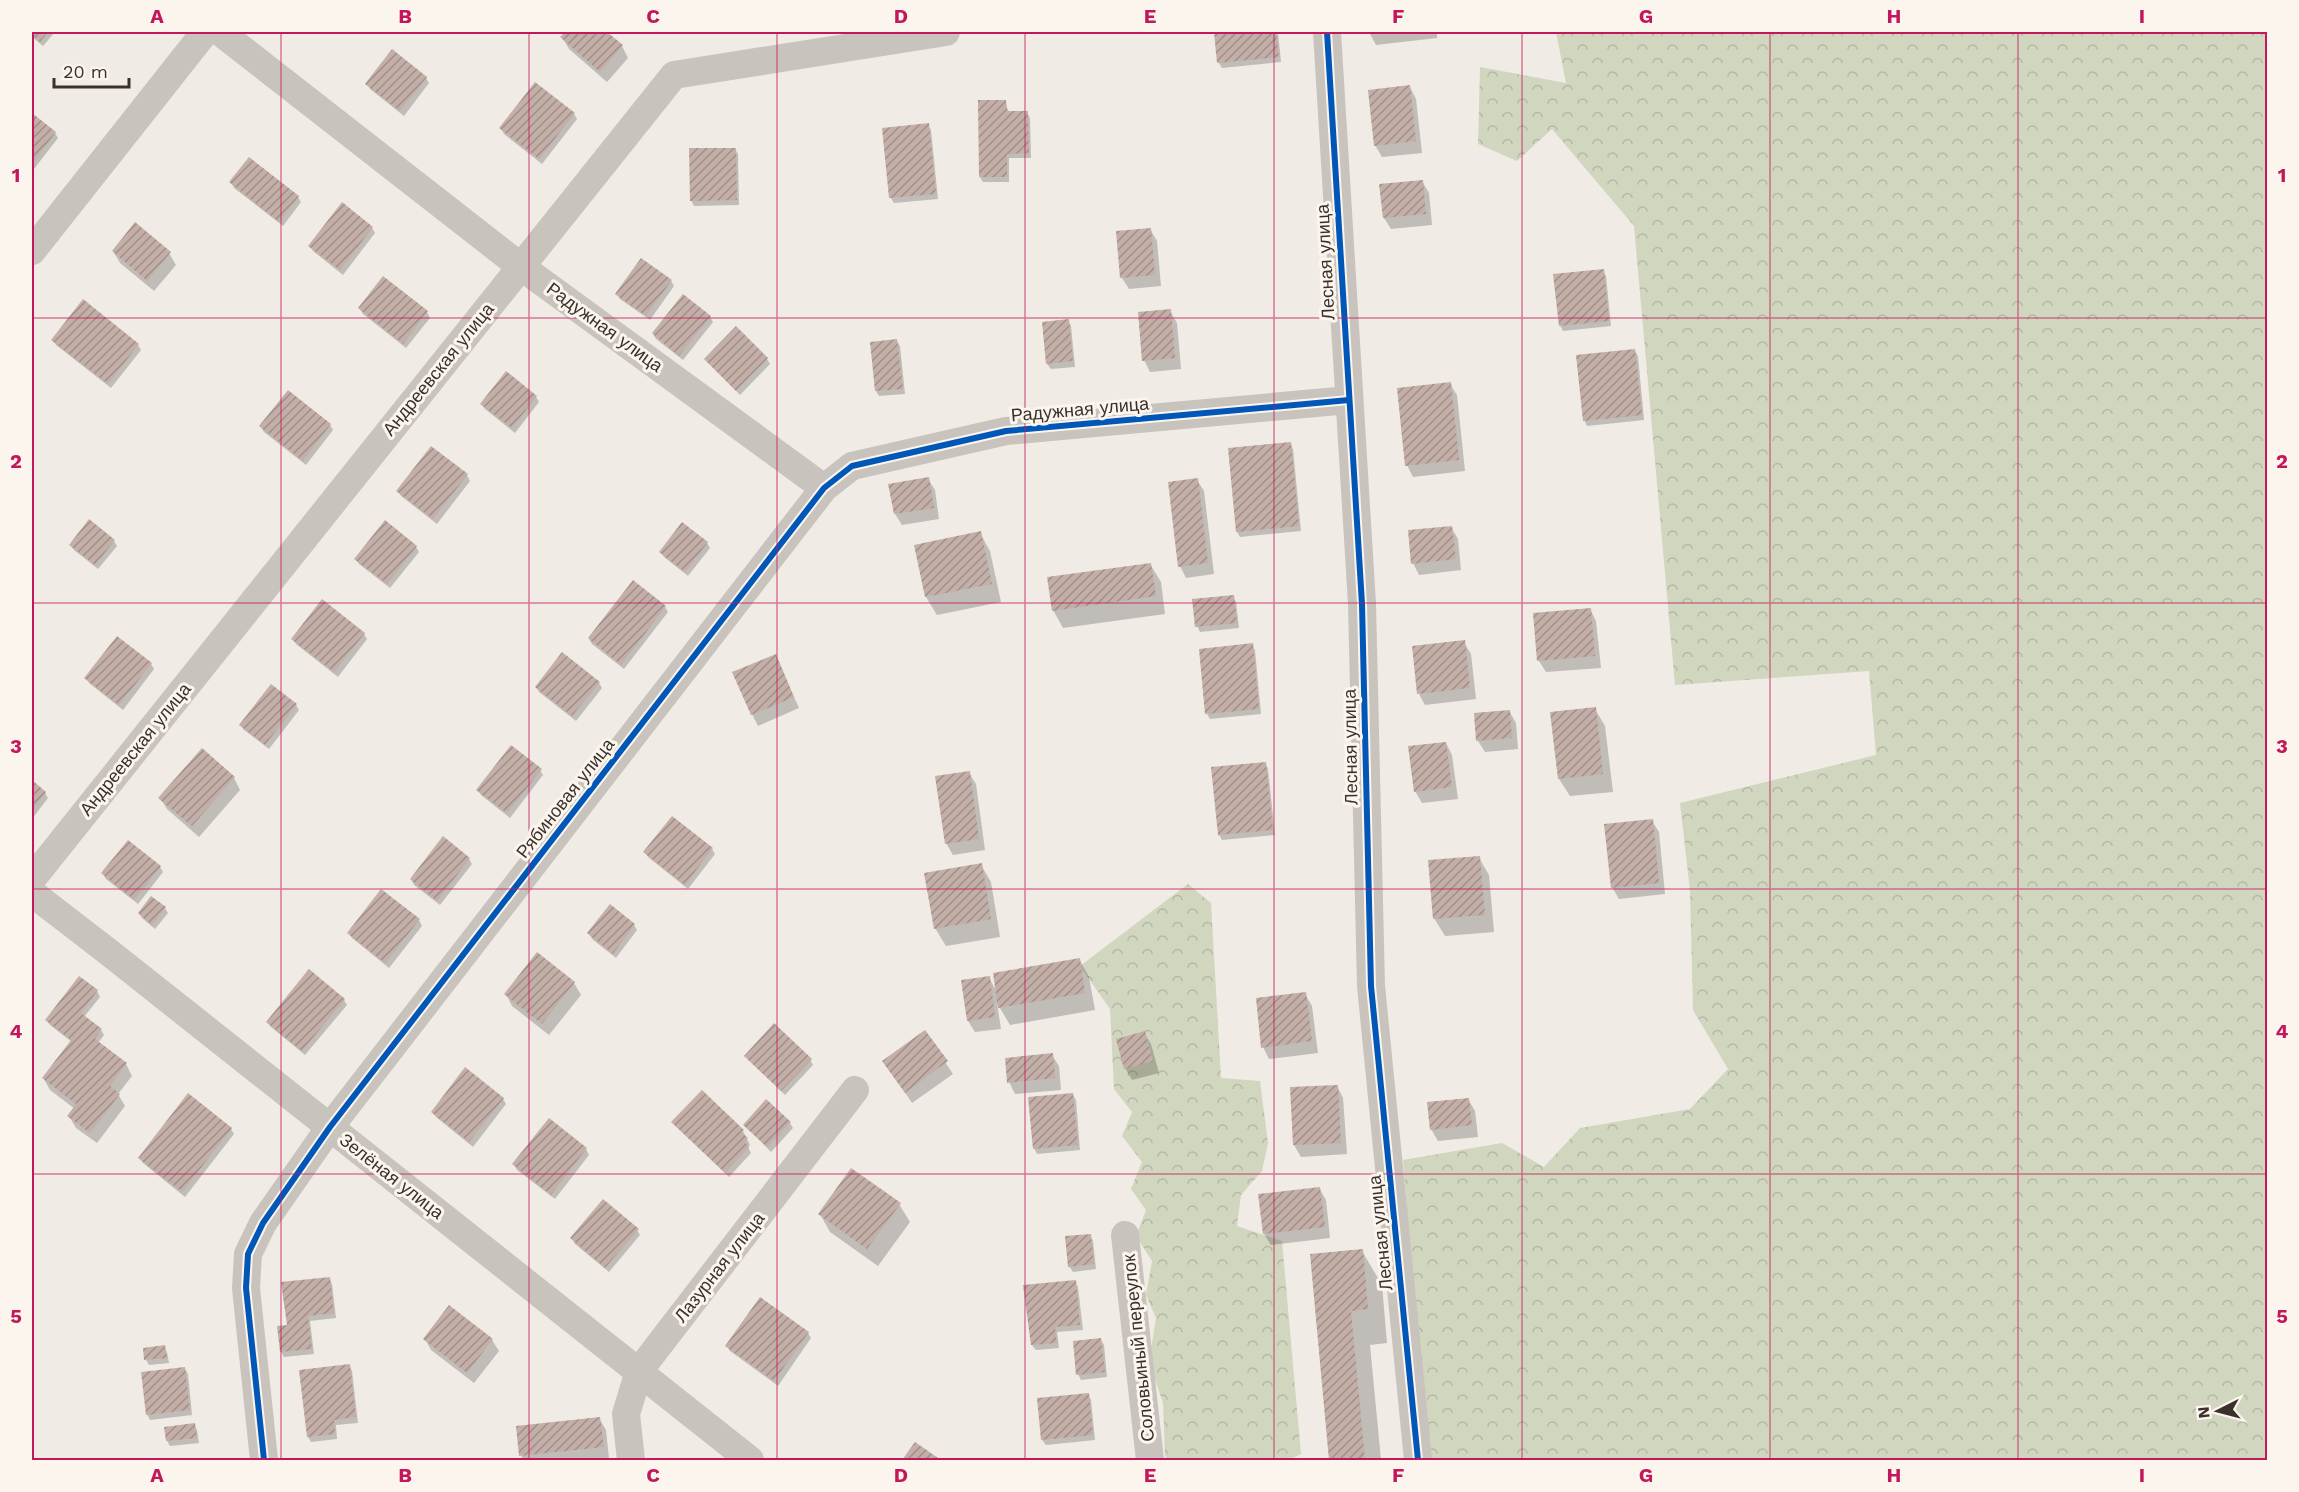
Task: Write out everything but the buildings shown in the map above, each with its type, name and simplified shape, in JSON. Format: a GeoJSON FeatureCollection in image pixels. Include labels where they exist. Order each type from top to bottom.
{"type":"FeatureCollection","features":[{"type":"Feature","properties":{"kind":"street"},"geometry":{"type":"LineString","coordinates":[[32,251],[205,32]]}},
{"type":"Feature","properties":{"kind":"street","name":"Радужная улица"},"geometry":{"type":"LineString","coordinates":[[220,32],[520,266],[824,488],[852,466],[1006,431],[1349,400]]}},
{"type":"Feature","properties":{"kind":"street","name":"Андреевская улица"},"geometry":{"type":"LineString","coordinates":[[32,879],[674,75],[946,32]]}},
{"type":"Feature","properties":{"kind":"street","name":"Лесная улица"},"geometry":{"type":"LineString","coordinates":[[1327,32],[1362,604],[1371,986],[1418,1461]]}},
{"type":"Feature","properties":{"kind":"street","name":"Рябиновая улица"},"geometry":{"type":"LineString","coordinates":[[264,1461],[246,1288],[248,1254],[263,1222],[330,1127],[824,488]]}},
{"type":"Feature","properties":{"kind":"street","name":"Зелёная улица"},"geometry":{"type":"LineString","coordinates":[[32,893],[750,1461]]}},
{"type":"Feature","properties":{"kind":"street","name":"Лазурная улица"},"geometry":{"type":"LineString","coordinates":[[631,1461],[626,1414],[639,1371],[855,1090]]}},
{"type":"Feature","properties":{"kind":"street","name":"Соловьиный переулок"},"geometry":{"type":"LineString","coordinates":[[1125,1235],[1150,1461]]}},
{"type":"Feature","properties":{"kind":"green space"},"geometry":{"type":"Polygon","coordinates":[[[1556,32],[2267,32],[2267,1460],[1426,1460],[1403,1160],[1502,1143],[1544,1167],[1580,1128],[1690,1109],[1728,1069],[1693,1010],[1690,891],[1680,803],[1876,755],[1869,671],[1675,685],[1634,226],[1552,129],[1517,161],[1478,144],[1480,67],[1566,83],[1556,32]]]}},
{"type":"Feature","properties":{"kind":"green space"},"geometry":{"type":"Polygon","coordinates":[[[1188,884],[1211,903],[1221,1078],[1260,1081],[1268,1143],[1262,1171],[1241,1195],[1237,1226],[1282,1241],[1301,1454],[1289,1460],[1167,1460],[1165,1455],[1163,1403],[1149,1362],[1156,1318],[1146,1295],[1152,1261],[1136,1236],[1146,1210],[1131,1189],[1142,1162],[1122,1136],[1132,1112],[1114,1089],[1110,1009],[1080,966],[1188,884]]]}},
{"type":"Feature","properties":{"kind":"cycle path"},"geometry":{"type":"LineString","coordinates":[[1327,32],[1362,604],[1371,986],[1418,1460]]}},
{"type":"Feature","properties":{"kind":"cycle path"},"geometry":{"type":"LineString","coordinates":[[264,1460],[246,1288],[248,1254],[263,1223],[330,1127],[824,488],[852,466],[1006,431],[1349,400]]}}]}
